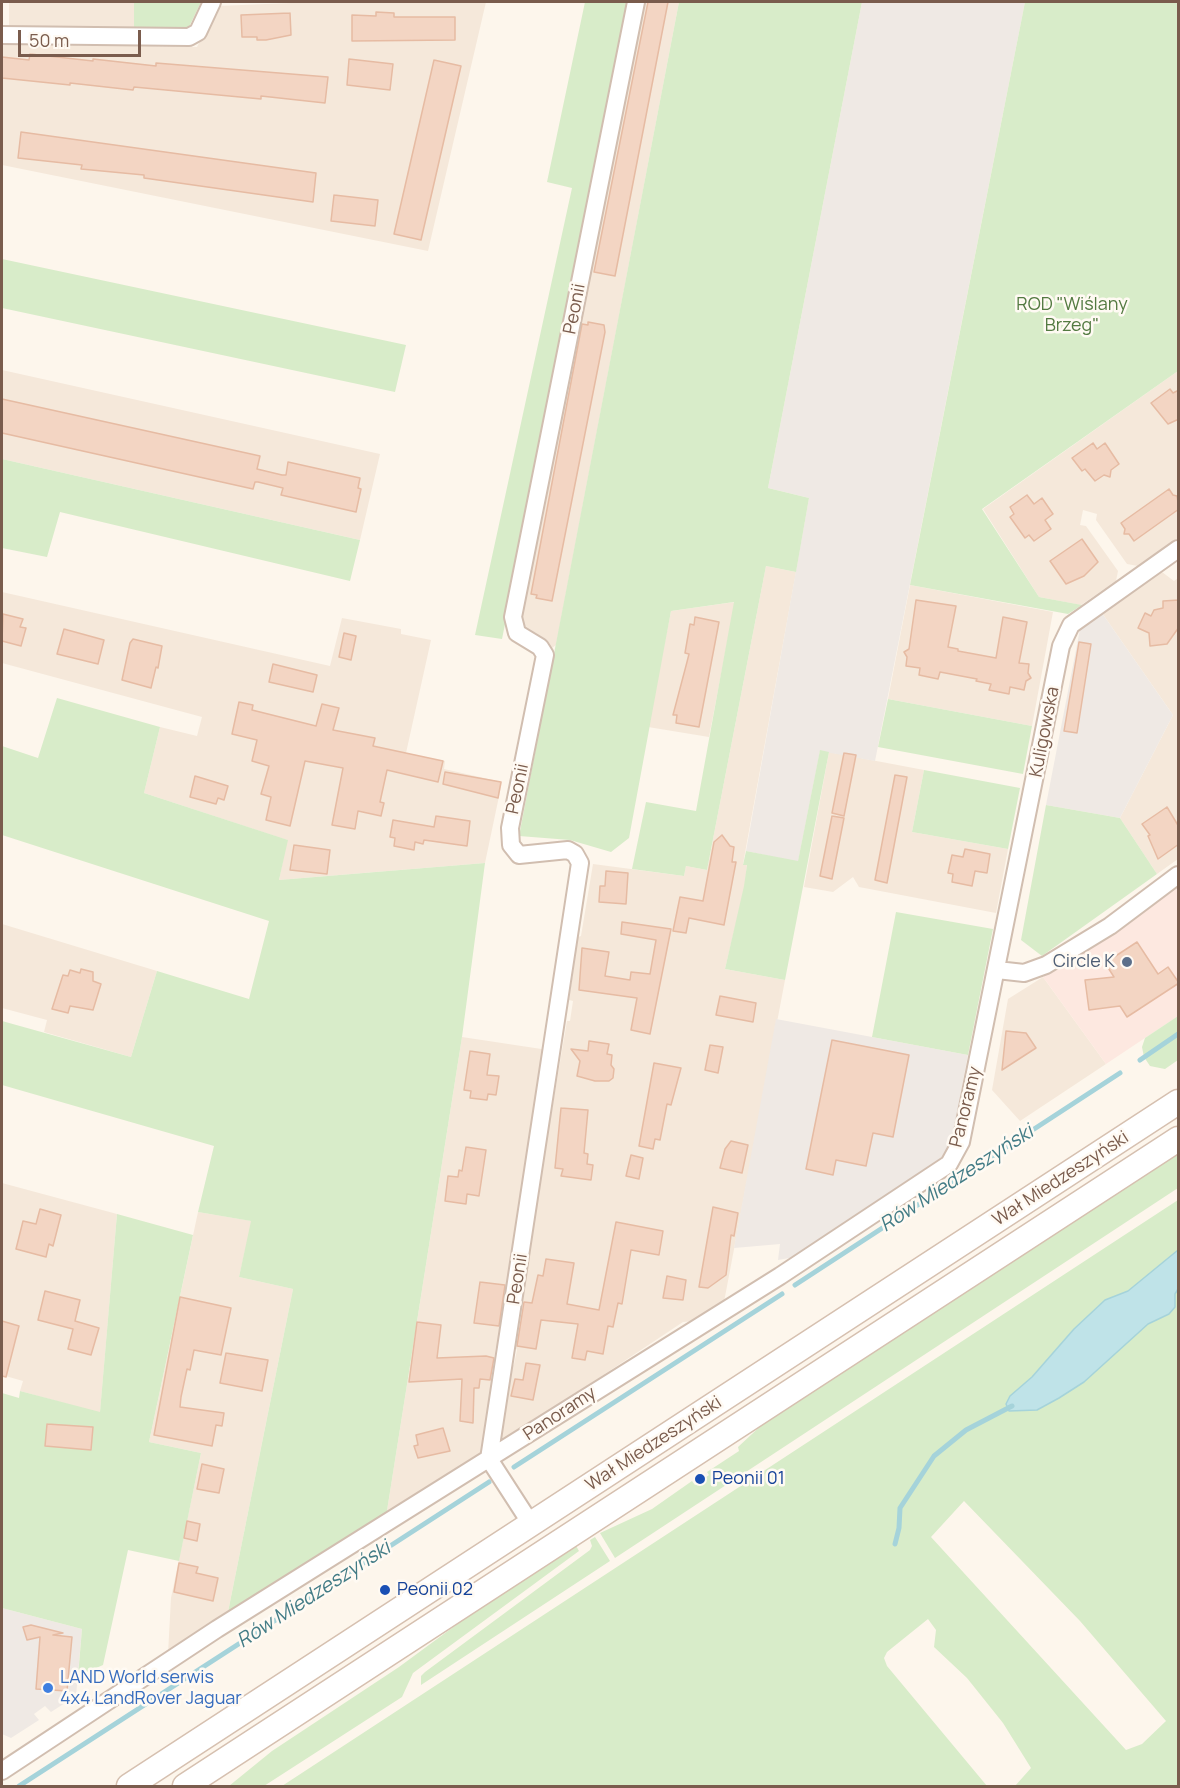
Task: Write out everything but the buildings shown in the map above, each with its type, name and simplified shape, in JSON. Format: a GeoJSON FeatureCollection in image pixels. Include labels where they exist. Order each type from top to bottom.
{"type":"FeatureCollection","features":[{"type":"Feature","properties":{"kind":"main road","name":"Wał Miedzeszyński"},"geometry":{"type":"LineString","coordinates":[[129,1786],[1179,1102]]}},
{"type":"Feature","properties":{"kind":"main road","name":"Wał Miedzeszyński"},"geometry":{"type":"LineString","coordinates":[[185,1786],[1179,1139]]}},
{"type":"Feature","properties":{"kind":"street"},"geometry":{"type":"LineString","coordinates":[[2,35],[189,37],[198,32],[212,2]]}},
{"type":"Feature","properties":{"kind":"street","name":"Peonii"},"geometry":{"type":"LineString","coordinates":[[489,1459],[580,872],[578,857],[568,850],[519,855],[509,836],[545,664],[543,650],[517,633],[513,617],[636,2]]}},
{"type":"Feature","properties":{"kind":"street","name":"Kuligowska"},"geometry":{"type":"LineString","coordinates":[[997,970],[1061,646],[1071,626],[1176,557]]}},
{"type":"Feature","properties":{"kind":"street"},"geometry":{"type":"LineString","coordinates":[[997,970],[1024,973],[1046,965],[1110,926],[1179,874]]}},
{"type":"Feature","properties":{"kind":"street","name":"Panoramy"},"geometry":{"type":"LineString","coordinates":[[2,1770],[217,1629],[780,1276],[949,1164],[961,1142],[997,970]]}},
{"type":"Feature","properties":{"kind":"street"},"geometry":{"type":"LineString","coordinates":[[489,1459],[531,1524]]}},
{"type":"Feature","properties":{"kind":"shaded area"},"geometry":{"type":"Polygon","coordinates":[[[9,2],[134,2],[134,28],[9,26],[9,2]]]}},
{"type":"Feature","properties":{"kind":"shaded area"},"geometry":{"type":"Polygon","coordinates":[[[316,2],[486,2],[428,251],[2,165],[2,44],[197,47],[217,6],[316,2]]]}},
{"type":"Feature","properties":{"kind":"shaded area"},"geometry":{"type":"Polygon","coordinates":[[[630,2],[679,2],[556,645],[552,648],[547,640],[525,626],[522,619],[506,616],[630,2]]]}},
{"type":"Feature","properties":{"kind":"shaded area"},"geometry":{"type":"Polygon","coordinates":[[[862,2],[1025,2],[875,761],[820,751],[798,862],[746,851],[809,498],[768,488],[862,2]]]}},
{"type":"Feature","properties":{"kind":"shaded area"},"geometry":{"type":"Polygon","coordinates":[[[2,370],[380,454],[360,540],[2,459],[2,370]]]}},
{"type":"Feature","properties":{"kind":"shaded area"},"geometry":{"type":"Polygon","coordinates":[[[1178,371],[1178,538],[1138,566],[1127,564],[1096,520],[1097,514],[1083,510],[1080,525],[1086,526],[1118,571],[1116,581],[1081,605],[1039,597],[983,509],[1178,371]]]}},
{"type":"Feature","properties":{"kind":"shaded area"},"geometry":{"type":"Polygon","coordinates":[[[766,566],[796,572],[743,864],[747,864],[745,886],[725,969],[785,980],[724,1302],[694,1321],[683,1322],[501,1443],[497,1439],[509,1371],[514,1364],[517,1350],[514,1345],[567,1021],[570,1021],[573,1001],[569,1000],[578,937],[581,936],[593,864],[684,876],[686,866],[707,870],[766,566]]]}},
{"type":"Feature","properties":{"kind":"shaded area"},"geometry":{"type":"Polygon","coordinates":[[[1162,572],[1174,581],[1178,578],[1178,859],[1157,874],[1120,818],[1173,715],[1102,613],[1162,572]]]}},
{"type":"Feature","properties":{"kind":"shaded area"},"geometry":{"type":"Polygon","coordinates":[[[910,585],[1053,612],[1032,726],[888,699],[910,585]]]}},
{"type":"Feature","properties":{"kind":"shaded area"},"geometry":{"type":"Polygon","coordinates":[[[2,592],[330,666],[342,618],[401,629],[401,634],[431,640],[406,753],[445,761],[444,769],[502,782],[485,863],[279,880],[287,840],[144,793],[160,727],[197,736],[202,717],[2,663],[2,592]]]}},
{"type":"Feature","properties":{"kind":"shaded area"},"geometry":{"type":"Polygon","coordinates":[[[735,602],[709,737],[648,727],[671,611],[735,602]]]}},
{"type":"Feature","properties":{"kind":"shaded area"},"geometry":{"type":"Polygon","coordinates":[[[1102,613],[1173,715],[1120,818],[1046,805],[1080,629],[1102,613]]]}},
{"type":"Feature","properties":{"kind":"shaded area"},"geometry":{"type":"Polygon","coordinates":[[[829,752],[924,770],[912,832],[1008,849],[996,913],[859,887],[853,877],[833,892],[804,887],[829,752]]]}},
{"type":"Feature","properties":{"kind":"shaded area"},"geometry":{"type":"Polygon","coordinates":[[[1178,888],[1178,1016],[1106,1064],[1043,977],[1178,888]]]}},
{"type":"Feature","properties":{"kind":"shaded area"},"geometry":{"type":"Polygon","coordinates":[[[2,924],[157,971],[131,1057],[44,1032],[47,1020],[2,1008],[2,924]]]}},
{"type":"Feature","properties":{"kind":"shaded area"},"geometry":{"type":"Polygon","coordinates":[[[1043,977],[1106,1064],[1020,1121],[992,1090],[1008,999],[1043,977]]]}},
{"type":"Feature","properties":{"kind":"shaded area"},"geometry":{"type":"Polygon","coordinates":[[[776,1019],[968,1055],[950,1148],[942,1161],[795,1257],[778,1260],[780,1244],[734,1248],[776,1019]]]}},
{"type":"Feature","properties":{"kind":"shaded area"},"geometry":{"type":"Polygon","coordinates":[[[462,1037],[548,1050],[503,1344],[496,1347],[494,1359],[497,1381],[484,1452],[386,1517],[462,1037]]]}},
{"type":"Feature","properties":{"kind":"shaded area"},"geometry":{"type":"Polygon","coordinates":[[[2,1183],[117,1214],[100,1413],[20,1391],[23,1381],[2,1375],[2,1183]]]}},
{"type":"Feature","properties":{"kind":"shaded area"},"geometry":{"type":"Polygon","coordinates":[[[198,1212],[252,1221],[239,1277],[293,1289],[227,1617],[168,1654],[171,1598],[201,1453],[149,1442],[198,1212]]]}},
{"type":"Feature","properties":{"kind":"shaded area"},"geometry":{"type":"Polygon","coordinates":[[[2,1608],[82,1629],[76,1696],[51,1712],[45,1706],[34,1714],[39,1720],[11,1738],[2,1734],[2,1608]]]}},
{"type":"Feature","properties":{"kind":"green space"},"geometry":{"type":"Polygon","coordinates":[[[134,2],[201,2],[188,29],[134,28],[134,2]]]}},
{"type":"Feature","properties":{"kind":"green space"},"geometry":{"type":"Polygon","coordinates":[[[585,2],[630,2],[502,639],[475,635],[572,188],[547,182],[585,2]]]}},
{"type":"Feature","properties":{"kind":"green space"},"geometry":{"type":"Polygon","coordinates":[[[679,2],[862,2],[768,488],[809,498],[796,572],[766,566],[707,870],[686,866],[684,876],[632,869],[646,802],[696,811],[734,602],[671,611],[629,838],[611,852],[570,840],[519,836],[679,2]]]}},
{"type":"Feature","properties":{"kind":"green space","name":"ROD \"Wiślany Brzeg\""},"geometry":{"type":"Polygon","coordinates":[[[1025,2],[1178,2],[1178,371],[982,509],[1039,597],[1082,605],[1068,614],[910,585],[1025,2]]]}},
{"type":"Feature","properties":{"kind":"green space"},"geometry":{"type":"Polygon","coordinates":[[[2,259],[406,345],[395,392],[2,308],[2,259]]]}},
{"type":"Feature","properties":{"kind":"green space"},"geometry":{"type":"Polygon","coordinates":[[[2,459],[360,540],[350,581],[60,512],[47,557],[2,548],[2,459]]]}},
{"type":"Feature","properties":{"kind":"green space"},"geometry":{"type":"Polygon","coordinates":[[[57,698],[160,727],[144,793],[288,840],[279,880],[485,863],[462,1037],[386,1517],[227,1617],[293,1289],[239,1277],[251,1221],[198,1212],[214,1146],[2,1085],[2,1021],[131,1057],[157,971],[249,999],[269,921],[2,835],[2,746],[38,758],[57,698]]]}},
{"type":"Feature","properties":{"kind":"green space"},"geometry":{"type":"Polygon","coordinates":[[[888,699],[1032,726],[1023,774],[878,747],[888,699]]]}},
{"type":"Feature","properties":{"kind":"green space"},"geometry":{"type":"Polygon","coordinates":[[[820,750],[829,752],[785,980],[725,969],[744,886],[747,865],[743,865],[746,851],[798,861],[820,750]]]}},
{"type":"Feature","properties":{"kind":"green space"},"geometry":{"type":"Polygon","coordinates":[[[924,770],[1020,788],[1008,849],[912,832],[924,770]]]}},
{"type":"Feature","properties":{"kind":"green space"},"geometry":{"type":"Polygon","coordinates":[[[1046,805],[1120,818],[1157,874],[1042,956],[1021,940],[1046,805]]]}},
{"type":"Feature","properties":{"kind":"green space"},"geometry":{"type":"Polygon","coordinates":[[[896,912],[993,929],[968,1055],[872,1037],[896,912]]]}},
{"type":"Feature","properties":{"kind":"green space"},"geometry":{"type":"Polygon","coordinates":[[[1178,1016],[1178,1060],[1165,1069],[1150,1066],[1144,1057],[1142,1047],[1145,1038],[1178,1016]]]}},
{"type":"Feature","properties":{"kind":"green space"},"geometry":{"type":"Polygon","coordinates":[[[1178,1152],[1178,1188],[615,1558],[600,1533],[652,1509],[692,1481],[695,1485],[709,1475],[707,1472],[739,1451],[738,1447],[766,1421],[1178,1152]]]}},
{"type":"Feature","properties":{"kind":"green space"},"geometry":{"type":"Polygon","coordinates":[[[1178,1200],[1178,1262],[1140,1292],[1105,1300],[1074,1329],[1032,1377],[1016,1391],[1178,1280],[1178,1786],[1015,1786],[1031,1768],[1003,1723],[967,1678],[934,1647],[936,1630],[928,1619],[887,1652],[884,1658],[887,1666],[987,1786],[282,1786],[1178,1200]],[[964,1501],[931,1537],[1126,1750],[1142,1744],[1166,1721],[1080,1621],[964,1501]]]}},
{"type":"Feature","properties":{"kind":"green space"},"geometry":{"type":"Polygon","coordinates":[[[117,1214],[193,1235],[149,1442],[201,1453],[179,1561],[128,1550],[103,1665],[78,1676],[82,1629],[2,1608],[2,1393],[19,1398],[20,1391],[100,1412],[117,1214]]]}},
{"type":"Feature","properties":{"kind":"green space"},"geometry":{"type":"Polygon","coordinates":[[[595,1537],[610,1561],[421,1685],[421,1676],[425,1672],[590,1550],[592,1546],[590,1540],[595,1537]]]}},
{"type":"Feature","properties":{"kind":"green space"},"geometry":{"type":"Polygon","coordinates":[[[575,1544],[579,1551],[413,1673],[402,1697],[264,1786],[229,1786],[272,1751],[399,1667],[471,1614],[575,1544]]]}},
{"type":"Feature","properties":{"kind":"water"},"geometry":{"type":"Polygon","coordinates":[[[1178,1250],[1178,1289],[1175,1294],[1175,1307],[1169,1314],[1148,1324],[1084,1382],[1059,1398],[1037,1410],[1009,1411],[1006,1404],[1010,1396],[1032,1377],[1074,1329],[1105,1300],[1128,1291],[1178,1250]]]}},
{"type":"Feature","properties":{"kind":"waterway","name":"Rów Miedzeszyński"},"geometry":{"type":"LineString","coordinates":[[1140,1060],[1178,1034]]}},
{"type":"Feature","properties":{"kind":"waterway","name":"Rów Miedzeszyński"},"geometry":{"type":"LineString","coordinates":[[795,1285],[1120,1073]]}},
{"type":"Feature","properties":{"kind":"waterway","name":"Rów Miedzeszyński"},"geometry":{"type":"LineString","coordinates":[[514,1467],[782,1294]]}},
{"type":"Feature","properties":{"kind":"waterway"},"geometry":{"type":"LineString","coordinates":[[895,1544],[900,1508],[934,1456],[966,1430],[1012,1406]]}},
{"type":"Feature","properties":{"kind":"waterway","name":"Rów Miedzeszyński"},"geometry":{"type":"LineString","coordinates":[[19,1786],[489,1482]]}},
{"type":"Feature","properties":{"kind":"place","name":"Circle K"},"geometry":{"type":"Point","coordinates":[1127,962]}},
{"type":"Feature","properties":{"kind":"place","name":"Peonii 01"},"geometry":{"type":"Point","coordinates":[700,1479]}},
{"type":"Feature","properties":{"kind":"place","name":"Peonii 02"},"geometry":{"type":"Point","coordinates":[385,1590]}},
{"type":"Feature","properties":{"kind":"place","name":"LAND World serwis 4x4 LandRover Jaguar"},"geometry":{"type":"Point","coordinates":[48,1688]}}]}
